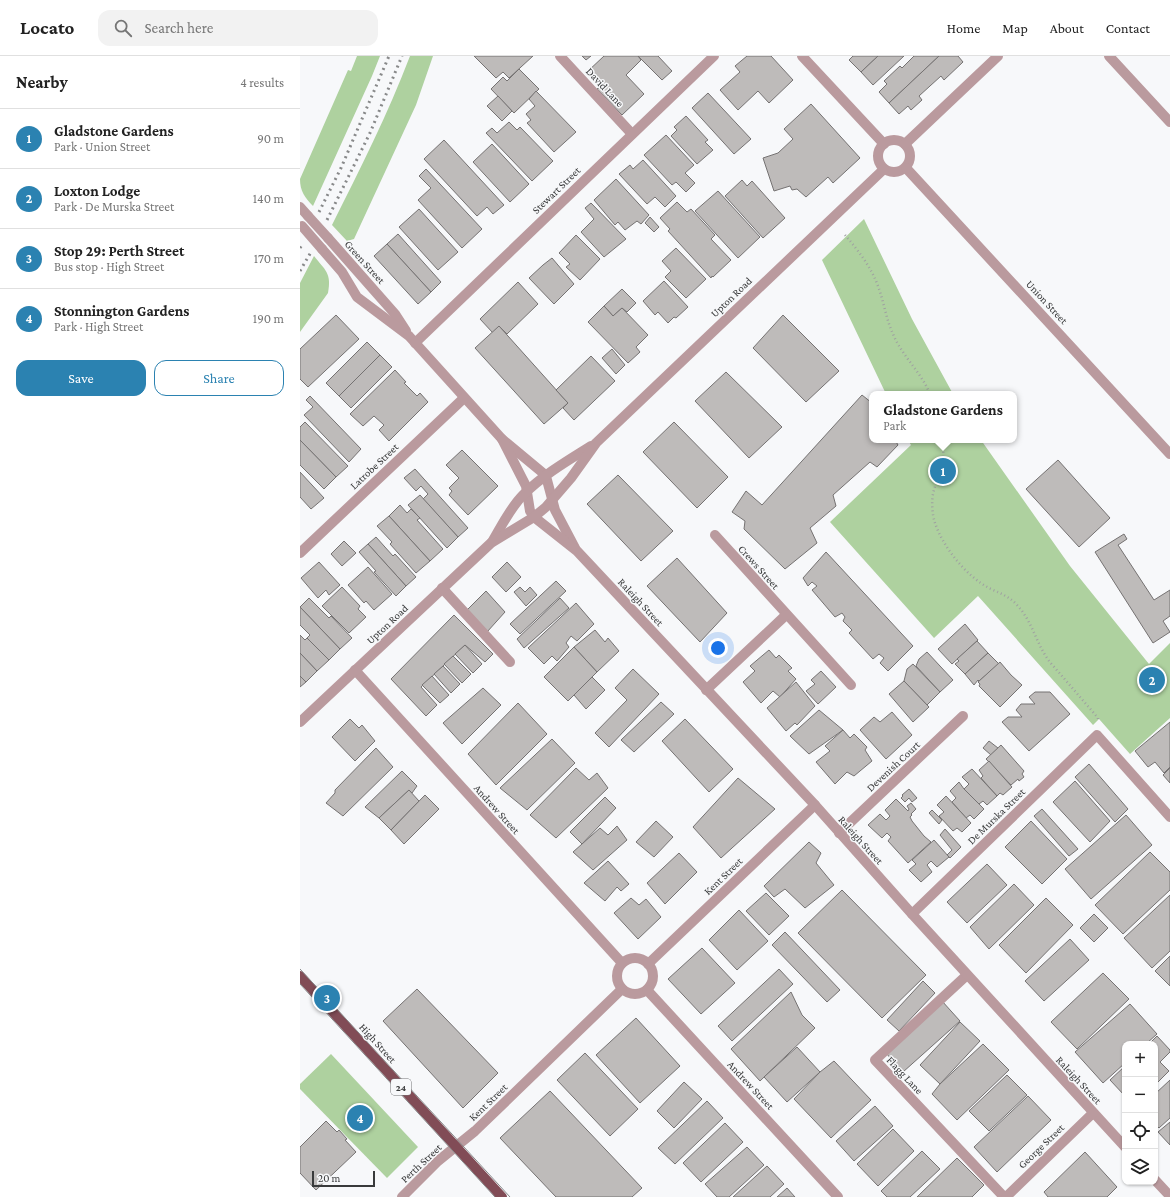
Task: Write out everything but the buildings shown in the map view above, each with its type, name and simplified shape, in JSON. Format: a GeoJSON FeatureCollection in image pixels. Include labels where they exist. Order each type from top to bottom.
{"type":"FeatureCollection","features":[{"type":"Feature","properties":{"kind":"main road","name":"High Street"},"geometry":{"type":"LineString","coordinates":[[300,976],[502,1197]]}},
{"type":"Feature","properties":{"kind":"street","name":"David Lane"},"geometry":{"type":"LineString","coordinates":[[560,56],[632,134]]}},
{"type":"Feature","properties":{"kind":"street","name":"Stewart Street"},"geometry":{"type":"LineString","coordinates":[[412,339],[714,56]]}},
{"type":"Feature","properties":{"kind":"street"},"geometry":{"type":"LineString","coordinates":[[802,56],[884,144]]}},
{"type":"Feature","properties":{"kind":"street"},"geometry":{"type":"LineString","coordinates":[[1109,56],[1170,122]]}},
{"type":"Feature","properties":{"kind":"street"},"geometry":{"type":"LineString","coordinates":[[905,144],[992,58]]}},
{"type":"Feature","properties":{"kind":"street"},"geometry":{"type":"LineString","coordinates":[[896,140],[905,144],[909,149],[910,156],[906,168],[895,173],[884,169],[880,164],[878,153],[884,144],[888,141],[896,140]]}},
{"type":"Feature","properties":{"kind":"street","name":"Union Street"},"geometry":{"type":"LineString","coordinates":[[906,168],[1170,454]]}},
{"type":"Feature","properties":{"kind":"street","name":"Upton Road"},"geometry":{"type":"LineString","coordinates":[[300,722],[491,543],[534,517],[552,501],[596,443],[884,169]]}},
{"type":"Feature","properties":{"kind":"street","name":"Green Street"},"geometry":{"type":"LineString","coordinates":[[300,207],[395,314],[412,339],[464,398],[502,439],[546,476]]}},
{"type":"Feature","properties":{"kind":"street","name":"Green Street"},"geometry":{"type":"LineString","coordinates":[[301,225],[342,272],[357,297],[412,339]]}},
{"type":"Feature","properties":{"kind":"street","name":"Latrobe Street"},"geometry":{"type":"LineString","coordinates":[[300,553],[464,398]]}},
{"type":"Feature","properties":{"kind":"street","name":"Green Street"},"geometry":{"type":"LineString","coordinates":[[502,439],[528,491]]}},
{"type":"Feature","properties":{"kind":"street","name":"Upton Road"},"geometry":{"type":"LineString","coordinates":[[491,543],[517,502],[528,491],[546,476],[596,443]]}},
{"type":"Feature","properties":{"kind":"street"},"geometry":{"type":"LineString","coordinates":[[546,476],[552,501]]}},
{"type":"Feature","properties":{"kind":"street"},"geometry":{"type":"LineString","coordinates":[[528,491],[530,511],[534,517]]}},
{"type":"Feature","properties":{"kind":"street","name":"Raleigh Street"},"geometry":{"type":"LineString","coordinates":[[552,501],[577,551]]}},
{"type":"Feature","properties":{"kind":"street","name":"Raleigh Street"},"geometry":{"type":"LineString","coordinates":[[534,517],[577,551],[815,805],[838,833],[1122,1144]]}},
{"type":"Feature","properties":{"kind":"street","name":"Crews Street"},"geometry":{"type":"LineString","coordinates":[[715,536],[851,685]]}},
{"type":"Feature","properties":{"kind":"street"},"geometry":{"type":"LineString","coordinates":[[442,588],[510,662]]}},
{"type":"Feature","properties":{"kind":"street"},"geometry":{"type":"LineString","coordinates":[[706,690],[786,615]]}},
{"type":"Feature","properties":{"kind":"street","name":"Andrew Street"},"geometry":{"type":"LineString","coordinates":[[355,670],[622,963]]}},
{"type":"Feature","properties":{"kind":"street","name":"Devenish Court"},"geometry":{"type":"LineString","coordinates":[[838,833],[963,716]]}},
{"type":"Feature","properties":{"kind":"street"},"geometry":{"type":"LineString","coordinates":[[1097,735],[1170,817]]}},
{"type":"Feature","properties":{"kind":"street","name":"De Murska Street"},"geometry":{"type":"LineString","coordinates":[[912,914],[1097,735]]}},
{"type":"Feature","properties":{"kind":"street","name":"Kent Street"},"geometry":{"type":"LineString","coordinates":[[648,964],[815,805]]}},
{"type":"Feature","properties":{"kind":"street"},"geometry":{"type":"LineString","coordinates":[[638,959],[648,964],[653,974],[647,990],[634,995],[628,993],[618,985],[617,973],[622,963],[627,960],[638,959]]}},
{"type":"Feature","properties":{"kind":"street","name":"Flagg Lane"},"geometry":{"type":"LineString","coordinates":[[967,975],[875,1060],[1005,1197]]}},
{"type":"Feature","properties":{"kind":"street","name":"Kent Street"},"geometry":{"type":"LineString","coordinates":[[456,1147],[475,1132],[622,989]]}},
{"type":"Feature","properties":{"kind":"street","name":"Andrew Street"},"geometry":{"type":"LineString","coordinates":[[647,990],[838,1197]]}},
{"type":"Feature","properties":{"kind":"street","name":"George Street"},"geometry":{"type":"LineString","coordinates":[[1005,1197],[1093,1113]]}},
{"type":"Feature","properties":{"kind":"street","name":"Perth Street"},"geometry":{"type":"LineString","coordinates":[[402,1197],[438,1161],[456,1147]]}},
{"type":"Feature","properties":{"kind":"street"},"geometry":{"type":"LineString","coordinates":[[1158,1183],[1170,1196]]}},
{"type":"Feature","properties":{"kind":"path"},"geometry":{"type":"LineString","coordinates":[[845,235],[862,255],[878,285],[892,333],[902,352],[925,383],[929,391]]}},
{"type":"Feature","properties":{"kind":"path"},"geometry":{"type":"LineString","coordinates":[[941,443],[943,455],[933,492],[935,522],[940,535],[959,563],[988,588],[1004,594],[1016,604],[1029,620],[1037,640],[1047,658],[1098,718],[1097,735]]}},
{"type":"Feature","properties":{"kind":"green space"},"geometry":{"type":"Polygon","coordinates":[[[357,56],[380,56],[313,206],[304,194],[300,179],[348,70],[351,71],[357,56]]]}},
{"type":"Feature","properties":{"kind":"green space"},"geometry":{"type":"Polygon","coordinates":[[[410,56],[433,56],[416,105],[354,239],[347,241],[332,225],[383,120],[410,56]]]}},
{"type":"Feature","properties":{"kind":"green space"},"geometry":{"type":"Polygon","coordinates":[[[864,219],[912,319],[951,391],[885,391],[822,260],[864,219]]]}},
{"type":"Feature","properties":{"kind":"green space"},"geometry":{"type":"Polygon","coordinates":[[[314,256],[327,272],[329,281],[328,293],[300,332],[300,283],[314,256]]]}},
{"type":"Feature","properties":{"kind":"green space"},"geometry":{"type":"Polygon","coordinates":[[[910,443],[983,443],[1070,566],[1149,664],[1170,643],[1170,718],[1130,754],[1099,719],[1093,725],[978,596],[934,638],[830,522],[911,445],[910,443]]]}},
{"type":"Feature","properties":{"kind":"green space"},"geometry":{"type":"Polygon","coordinates":[[[331,1054],[418,1147],[387,1178],[300,1089],[300,1084],[331,1054]]]}},
{"type":"Feature","properties":{"kind":"tram line"},"geometry":{"type":"LineString","coordinates":[[300,969],[510,1197]]}},
{"type":"Feature","properties":{"kind":"tram line"},"geometry":{"type":"LineString","coordinates":[[300,984],[495,1197]]}},
{"type":"Feature","properties":{"kind":"railway"},"geometry":{"type":"LineString","coordinates":[[319,212],[341,168],[389,56]]}},
{"type":"Feature","properties":{"kind":"railway"},"geometry":{"type":"LineString","coordinates":[[327,220],[370,133],[402,56]]}},
{"type":"Feature","properties":{"kind":"railway"},"geometry":{"type":"LineString","coordinates":[[300,248],[303,243]]}},
{"type":"Feature","properties":{"kind":"railway"},"geometry":{"type":"LineString","coordinates":[[300,271],[311,252]]}},
{"type":"Feature","properties":{"kind":"place","name":"Gladstone Gardens"},"geometry":{"type":"Point","coordinates":[943,471]}},
{"type":"Feature","properties":{"kind":"place","name":"Loxton Lodge"},"geometry":{"type":"Point","coordinates":[1152,680]}},
{"type":"Feature","properties":{"kind":"place","name":"Stop 29: Perth Street"},"geometry":{"type":"Point","coordinates":[327,998]}},
{"type":"Feature","properties":{"kind":"place","name":"Stonnington Gardens"},"geometry":{"type":"Point","coordinates":[360,1118]}}]}
